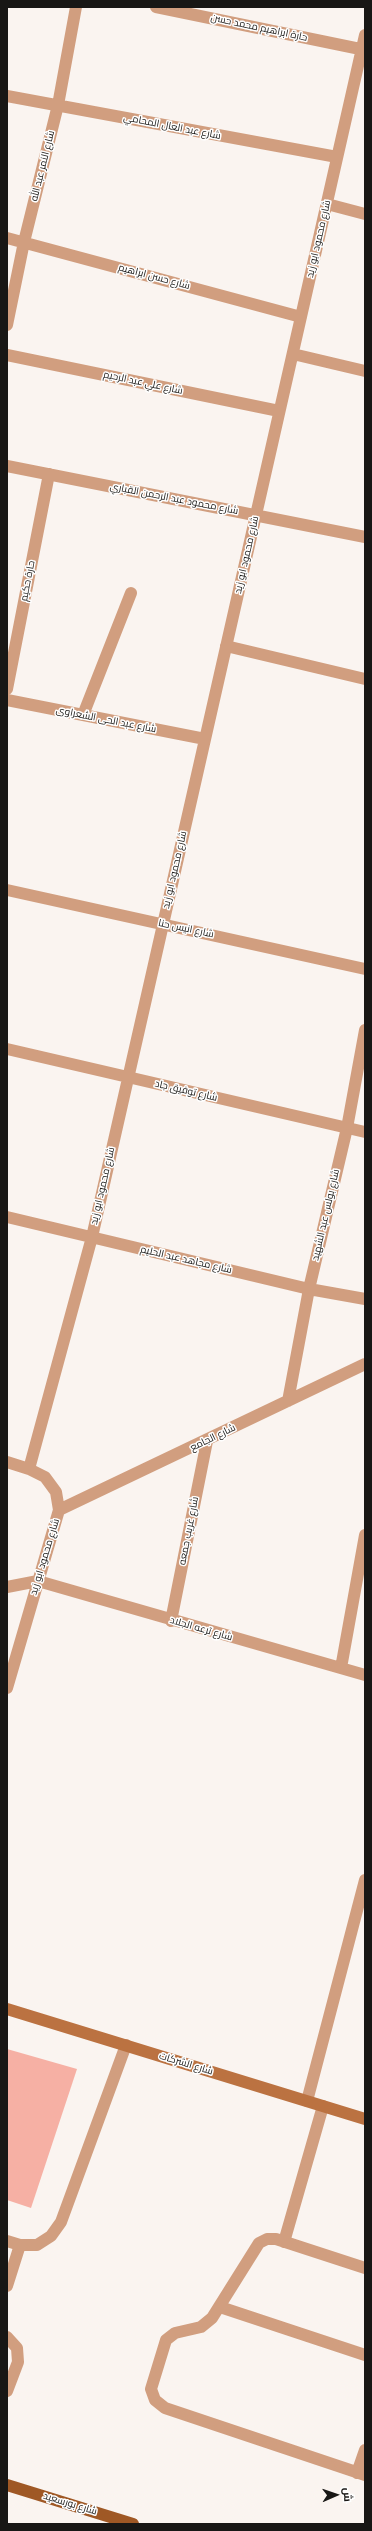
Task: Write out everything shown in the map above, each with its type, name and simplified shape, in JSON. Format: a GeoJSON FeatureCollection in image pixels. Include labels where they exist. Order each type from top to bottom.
{"type":"FeatureCollection","features":[{"type":"Feature","properties":{"kind":"main road","name":"شارع الشركات"},"geometry":{"type":"LineString","coordinates":[[7,2009],[365,2119]]}},
{"type":"Feature","properties":{"kind":"main road","name":"شارع بورسعيد"},"geometry":{"type":"LineString","coordinates":[[7,2485],[133,2524]]}},
{"type":"Feature","properties":{"kind":"street","name":"شارع النمر عبد الله"},"geometry":{"type":"LineString","coordinates":[[7,325],[24,242],[58,106],[76,7]]}},
{"type":"Feature","properties":{"kind":"street","name":"حارة ابراهيم محمد حسن"},"geometry":{"type":"LineString","coordinates":[[156,7],[363,50]]}},
{"type":"Feature","properties":{"kind":"street","name":"شارع محمود ابو زيد"},"geometry":{"type":"LineString","coordinates":[[7,1688],[60,1510],[56,1492],[46,1477],[29,1469],[92,1237],[337,157],[363,50],[365,35]]}},
{"type":"Feature","properties":{"kind":"street","name":"شارع عبد العال المحامي"},"geometry":{"type":"LineString","coordinates":[[7,96],[337,157]]}},
{"type":"Feature","properties":{"kind":"street"},"geometry":{"type":"LineString","coordinates":[[327,204],[365,214]]}},
{"type":"Feature","properties":{"kind":"street","name":"شارع حسن ابراهيم"},"geometry":{"type":"LineString","coordinates":[[7,238],[301,317]]}},
{"type":"Feature","properties":{"kind":"street"},"geometry":{"type":"LineString","coordinates":[[293,354],[365,371]]}},
{"type":"Feature","properties":{"kind":"street","name":"شارع علي عبد الرحيم"},"geometry":{"type":"LineString","coordinates":[[7,355],[280,411]]}},
{"type":"Feature","properties":{"kind":"street","name":"شارع محمود عبد الرحمن القباري"},"geometry":{"type":"LineString","coordinates":[[7,466],[365,537]]}},
{"type":"Feature","properties":{"kind":"street","name":"حارة حكيم"},"geometry":{"type":"LineString","coordinates":[[7,689],[48,474]]}},
{"type":"Feature","properties":{"kind":"street"},"geometry":{"type":"LineString","coordinates":[[83,715],[131,593]]}},
{"type":"Feature","properties":{"kind":"street"},"geometry":{"type":"LineString","coordinates":[[226,646],[365,679]]}},
{"type":"Feature","properties":{"kind":"street","name":"شارع عبد الحى الشعراوى"},"geometry":{"type":"LineString","coordinates":[[7,700],[205,739]]}},
{"type":"Feature","properties":{"kind":"street","name":"شارع انيس حنا"},"geometry":{"type":"LineString","coordinates":[[7,890],[365,969]]}},
{"type":"Feature","properties":{"kind":"street","name":"شارع بولس عبد الشهيد"},"geometry":{"type":"LineString","coordinates":[[288,1401],[309,1289],[347,1128],[365,1030]]}},
{"type":"Feature","properties":{"kind":"street","name":"شارع توفيق جاد"},"geometry":{"type":"LineString","coordinates":[[7,1049],[365,1132]]}},
{"type":"Feature","properties":{"kind":"street","name":"شارع مجاهد عبد الحليم"},"geometry":{"type":"LineString","coordinates":[[7,1217],[309,1289],[365,1299]]}},
{"type":"Feature","properties":{"kind":"street","name":"شارع الجامع"},"geometry":{"type":"LineString","coordinates":[[60,1510],[207,1441],[365,1364]]}},
{"type":"Feature","properties":{"kind":"street","name":"شارع غريب جمعه"},"geometry":{"type":"LineString","coordinates":[[171,1621],[207,1441]]}},
{"type":"Feature","properties":{"kind":"street"},"geometry":{"type":"LineString","coordinates":[[7,1462],[29,1469]]}},
{"type":"Feature","properties":{"kind":"street"},"geometry":{"type":"LineString","coordinates":[[341,1668],[365,1535]]}},
{"type":"Feature","properties":{"kind":"street"},"geometry":{"type":"LineString","coordinates":[[7,1587],[38,1581]]}},
{"type":"Feature","properties":{"kind":"street","name":"شارع ترعه الجلاد"},"geometry":{"type":"LineString","coordinates":[[38,1581],[171,1621],[365,1675]]}},
{"type":"Feature","properties":{"kind":"street"},"geometry":{"type":"LineString","coordinates":[[307,2101],[365,1880]]}},
{"type":"Feature","properties":{"kind":"street"},"geometry":{"type":"LineString","coordinates":[[7,2241],[20,2245],[37,2245],[52,2236],[61,2222],[126,2045]]}},
{"type":"Feature","properties":{"kind":"street"},"geometry":{"type":"LineString","coordinates":[[284,2242],[323,2106]]}},
{"type":"Feature","properties":{"kind":"street"},"geometry":{"type":"LineString","coordinates":[[365,2268],[284,2242],[267,2239],[259,2243],[220,2307],[201,2327],[175,2333],[166,2340],[150,2389],[155,2400],[165,2408],[361,2474],[365,2450]]}},
{"type":"Feature","properties":{"kind":"street"},"geometry":{"type":"LineString","coordinates":[[7,2286],[20,2245]]}},
{"type":"Feature","properties":{"kind":"street"},"geometry":{"type":"LineString","coordinates":[[220,2307],[365,2355]]}},
{"type":"Feature","properties":{"kind":"street"},"geometry":{"type":"LineString","coordinates":[[7,2337],[17,2348],[18,2362],[7,2391]]}},
{"type":"Feature","properties":{"kind":"building"},"geometry":{"type":"Polygon","coordinates":[[[7,2049],[77,2069],[31,2208],[7,2200],[7,2049]]]}}]}
